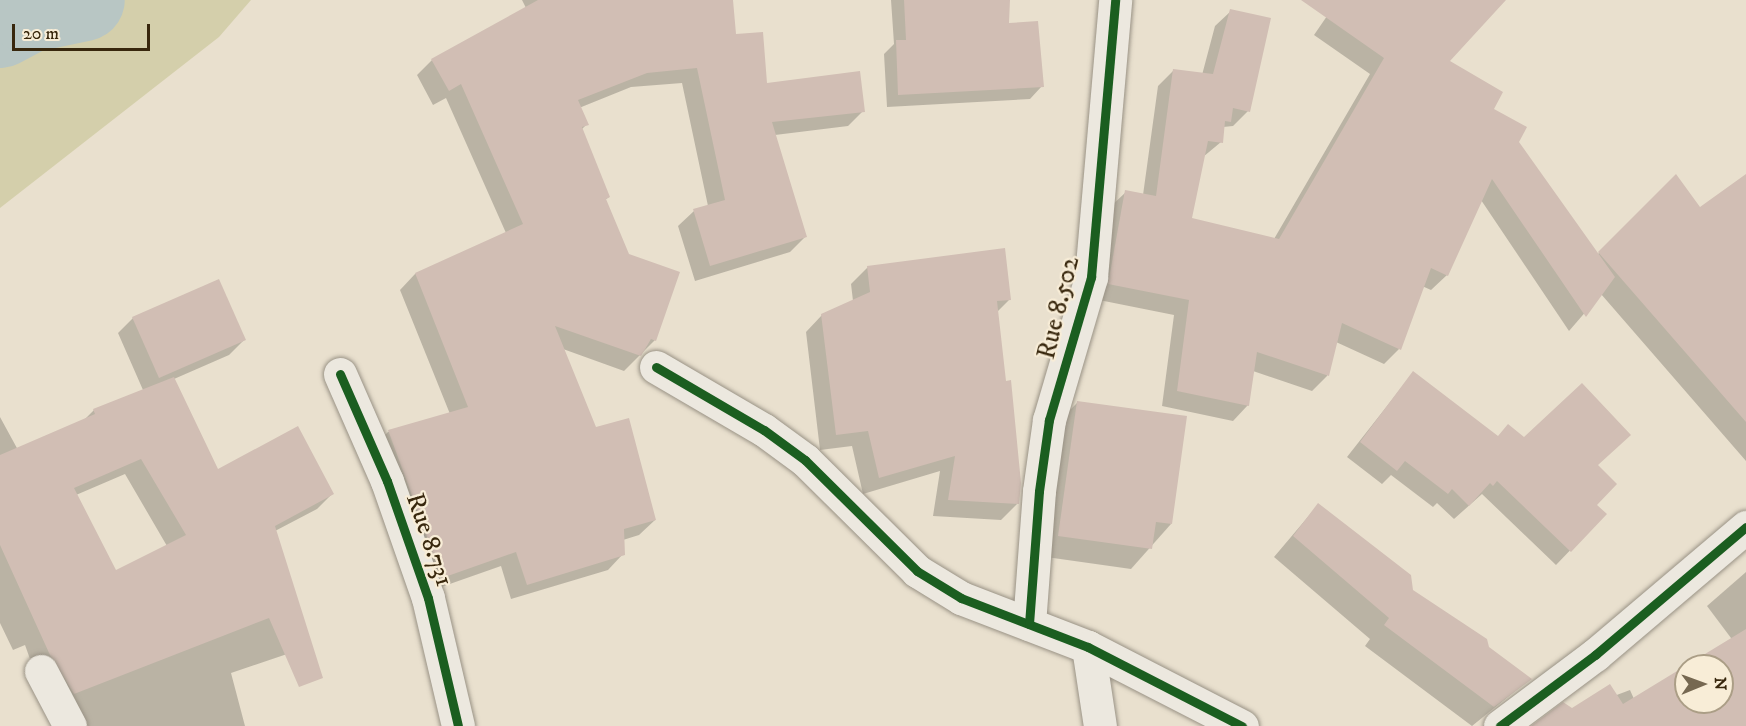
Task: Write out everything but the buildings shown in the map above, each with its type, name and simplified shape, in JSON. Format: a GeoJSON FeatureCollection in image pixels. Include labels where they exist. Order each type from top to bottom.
{"type":"FeatureCollection","features":[{"type":"Feature","properties":{"kind":"street","name":"Rue 8.502"},"geometry":{"type":"LineString","coordinates":[[1029,624],[1039,491],[1050,420],[1091,277],[1115,0]]}},
{"type":"Feature","properties":{"kind":"street"},"geometry":{"type":"LineString","coordinates":[[656,368],[764,430],[805,460],[917,571],[961,597],[1088,646],[1242,726]]}},
{"type":"Feature","properties":{"kind":"street","name":"Rue 8.731"},"geometry":{"type":"LineString","coordinates":[[340,374],[387,482],[428,598],[458,726]]}},
{"type":"Feature","properties":{"kind":"street"},"geometry":{"type":"LineString","coordinates":[[1500,726],[1595,655],[1746,527]]}},
{"type":"Feature","properties":{"kind":"street"},"geometry":{"type":"LineString","coordinates":[[1088,646],[1100,726]]}},
{"type":"Feature","properties":{"kind":"street"},"geometry":{"type":"LineString","coordinates":[[41,671],[70,726]]}},
{"type":"Feature","properties":{"kind":"shaded area"},"geometry":{"type":"Polygon","coordinates":[[[0,0],[251,0],[219,37],[0,208],[0,0]]]}},
{"type":"Feature","properties":{"kind":"waterway"},"geometry":{"type":"LineString","coordinates":[[0,27],[28,12],[84,0]]}},
{"type":"Feature","properties":{"kind":"cycle path"},"geometry":{"type":"LineString","coordinates":[[1029,624],[1039,491],[1049,420],[1091,277],[1115,0]]}},
{"type":"Feature","properties":{"kind":"cycle path"},"geometry":{"type":"LineString","coordinates":[[656,367],[764,430],[805,460],[917,571],[961,598],[1088,647],[1242,726]]}},
{"type":"Feature","properties":{"kind":"cycle path"},"geometry":{"type":"LineString","coordinates":[[340,374],[387,481],[428,598],[458,726]]}},
{"type":"Feature","properties":{"kind":"cycle path"},"geometry":{"type":"LineString","coordinates":[[1500,726],[1595,655],[1746,527]]}}]}
